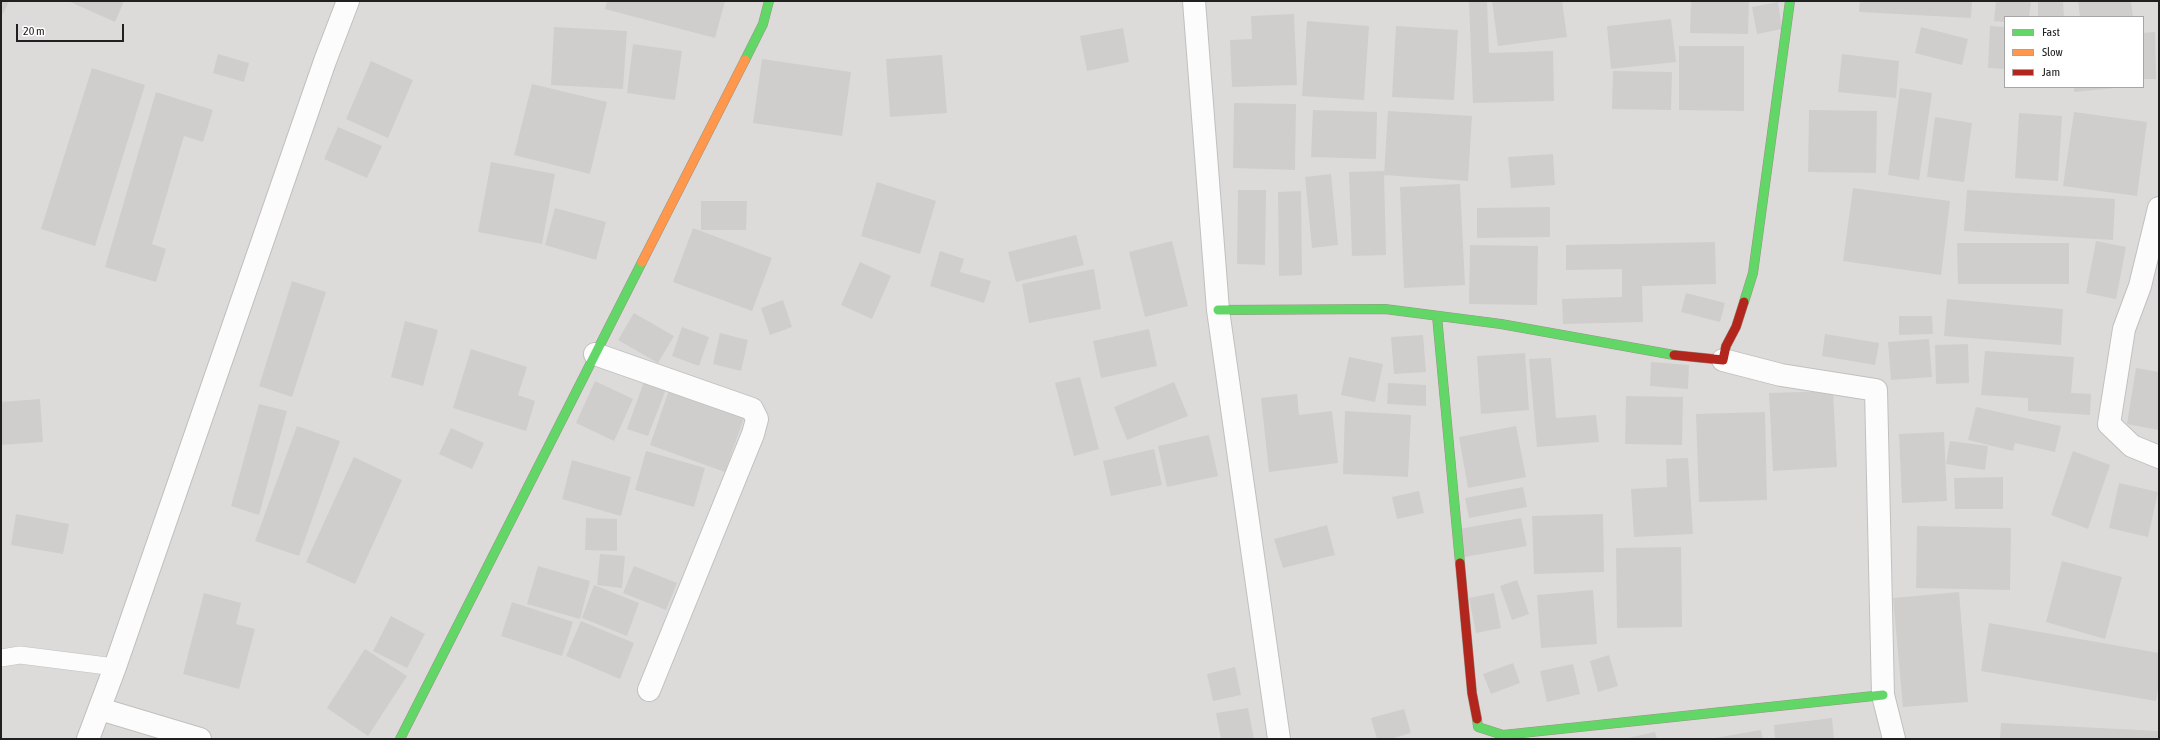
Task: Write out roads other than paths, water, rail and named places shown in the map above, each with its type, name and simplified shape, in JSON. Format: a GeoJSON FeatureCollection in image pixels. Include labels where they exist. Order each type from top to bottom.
{"type":"FeatureCollection","features":[{"type":"Feature","properties":{"kind":"street"},"geometry":{"type":"LineString","coordinates":[[88,739],[115,667],[315,91],[348,1]]}},
{"type":"Feature","properties":{"kind":"street"},"geometry":{"type":"LineString","coordinates":[[400,739],[595,354],[615,319],[759,31],[769,1]]}},
{"type":"Feature","properties":{"kind":"street"},"geometry":{"type":"LineString","coordinates":[[1194,1],[1218,310],[1279,739]]}},
{"type":"Feature","properties":{"kind":"street"},"geometry":{"type":"LineString","coordinates":[[1723,360],[1726,346],[1736,327],[1753,273],[1790,1]]}},
{"type":"Feature","properties":{"kind":"street"},"geometry":{"type":"LineString","coordinates":[[2159,208],[2140,286],[2124,329],[2110,424],[2132,446],[2159,456]]}},
{"type":"Feature","properties":{"kind":"street"},"geometry":{"type":"LineString","coordinates":[[1218,310],[1385,308],[1501,324],[1681,356],[1723,360],[1781,375],[1876,390],[1883,695],[1894,739]]}},
{"type":"Feature","properties":{"kind":"street"},"geometry":{"type":"LineString","coordinates":[[1437,316],[1472,693],[1478,727],[1503,735],[1883,695]]}},
{"type":"Feature","properties":{"kind":"street"},"geometry":{"type":"LineString","coordinates":[[595,354],[752,409],[757,419],[753,434],[650,690]]}},
{"type":"Feature","properties":{"kind":"street"},"geometry":{"type":"LineString","coordinates":[[100,709],[200,739]]}},
{"type":"Feature","properties":{"kind":"lane"},"geometry":{"type":"LineString","coordinates":[[1,658],[20,655],[115,667]]}}]}
